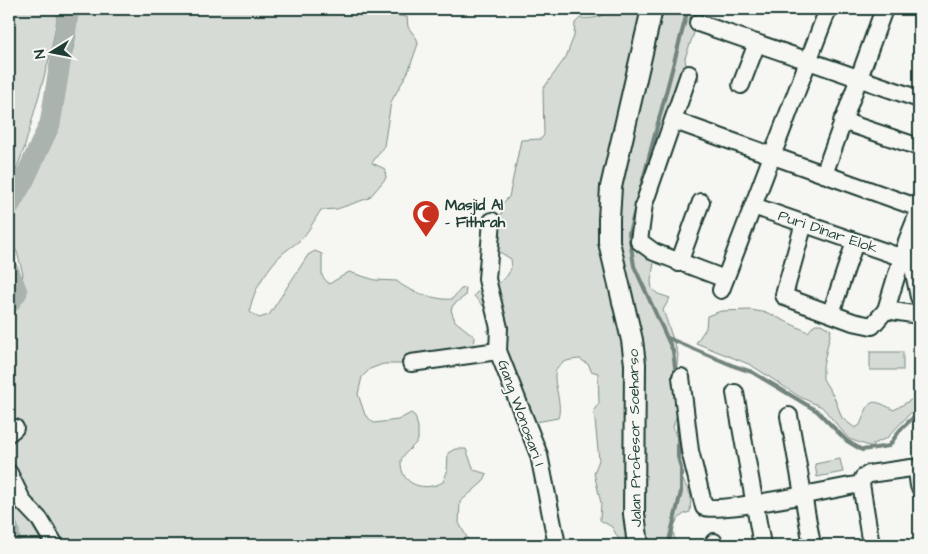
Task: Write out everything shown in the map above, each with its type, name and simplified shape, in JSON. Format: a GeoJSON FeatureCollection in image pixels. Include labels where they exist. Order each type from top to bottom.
{"type":"FeatureCollection","features":[{"type":"Feature","properties":{"kind":"main road","name":"Jalan Profesor Soeharso"},"geometry":{"type":"LineString","coordinates":[[638,545],[634,514],[634,364],[632,340],[609,242],[609,219],[611,186],[652,9]]}},
{"type":"Feature","properties":{"kind":"street"},"geometry":{"type":"LineString","coordinates":[[689,74],[644,204],[639,240],[654,252],[723,284],[828,9]]}},
{"type":"Feature","properties":{"kind":"street"},"geometry":{"type":"LineString","coordinates":[[824,174],[884,9]]}},
{"type":"Feature","properties":{"kind":"street"},"geometry":{"type":"LineString","coordinates":[[698,24],[809,60],[919,99]]}},
{"type":"Feature","properties":{"kind":"street"},"geometry":{"type":"LineString","coordinates":[[741,85],[757,43]]}},
{"type":"Feature","properties":{"kind":"street"},"geometry":{"type":"LineString","coordinates":[[674,121],[919,209],[886,310],[872,326],[853,322],[787,298],[784,295],[804,223]]}},
{"type":"Feature","properties":{"kind":"street"},"geometry":{"type":"LineString","coordinates":[[842,122],[919,147]]}},
{"type":"Feature","properties":{"kind":"street"},"geometry":{"type":"LineString","coordinates":[[679,263],[701,202]]}},
{"type":"Feature","properties":{"kind":"street","name":"Puri Dinar Elok"},"geometry":{"type":"LineString","coordinates":[[753,206],[903,258]]}},
{"type":"Feature","properties":{"kind":"street","name":"Gang Wonosari I"},"geometry":{"type":"LineString","coordinates":[[492,221],[487,279],[498,328],[498,351],[539,456],[557,545]]}},
{"type":"Feature","properties":{"kind":"street"},"geometry":{"type":"LineString","coordinates":[[907,241],[919,297]]}},
{"type":"Feature","properties":{"kind":"street"},"geometry":{"type":"LineString","coordinates":[[831,313],[855,242]]}},
{"type":"Feature","properties":{"kind":"street"},"geometry":{"type":"LineString","coordinates":[[886,310],[919,315]]}},
{"type":"Feature","properties":{"kind":"street"},"geometry":{"type":"LineString","coordinates":[[411,363],[498,351]]}},
{"type":"Feature","properties":{"kind":"street"},"geometry":{"type":"LineString","coordinates":[[681,377],[690,451],[702,505],[711,508],[861,484]]}},
{"type":"Feature","properties":{"kind":"street"},"geometry":{"type":"LineString","coordinates":[[735,394],[762,545]]}},
{"type":"Feature","properties":{"kind":"street"},"geometry":{"type":"LineString","coordinates":[[789,416],[812,545]]}},
{"type":"Feature","properties":{"kind":"street"},"geometry":{"type":"LineString","coordinates":[[871,545],[861,484],[863,478],[869,474],[911,468],[917,471],[919,486]]}},
{"type":"Feature","properties":{"kind":"street"},"geometry":{"type":"LineString","coordinates":[[9,473],[22,502],[40,520],[55,545]]}},
{"type":"Feature","properties":{"kind":"shaded area"},"geometry":{"type":"Polygon","coordinates":[[[9,9],[55,9],[57,19],[51,52],[24,149],[9,189],[9,9]]]}},
{"type":"Feature","properties":{"kind":"shaded area"},"geometry":{"type":"Polygon","coordinates":[[[73,9],[387,9],[394,15],[407,17],[408,27],[417,39],[418,44],[408,72],[391,102],[384,146],[372,163],[385,169],[386,178],[369,198],[337,209],[321,210],[303,237],[281,255],[265,274],[253,297],[250,312],[259,318],[269,315],[308,255],[315,251],[322,254],[322,276],[329,284],[349,272],[375,280],[397,281],[415,292],[446,299],[452,299],[461,289],[466,288],[465,296],[453,305],[451,310],[455,321],[475,337],[474,350],[417,357],[401,364],[383,364],[370,369],[362,377],[358,394],[365,415],[374,423],[398,420],[411,413],[415,416],[418,427],[418,440],[401,461],[405,476],[415,485],[429,486],[443,482],[447,472],[448,453],[455,449],[466,449],[474,470],[487,474],[483,482],[460,502],[459,523],[471,545],[17,545],[19,530],[9,502],[9,325],[13,318],[23,274],[17,252],[10,241],[9,215],[52,139],[75,40],[76,23],[73,9]]]}},
{"type":"Feature","properties":{"kind":"shaded area"},"geometry":{"type":"Polygon","coordinates":[[[611,9],[693,9],[695,30],[685,58],[686,66],[697,74],[699,79],[696,83],[691,84],[642,224],[654,263],[651,281],[652,289],[658,294],[670,298],[663,310],[678,354],[676,375],[678,411],[673,427],[681,451],[679,460],[680,474],[691,496],[690,512],[680,517],[675,525],[674,535],[678,545],[622,545],[612,527],[600,520],[601,503],[594,473],[599,460],[594,410],[599,403],[598,373],[591,371],[589,365],[580,359],[566,361],[555,372],[559,409],[558,418],[536,422],[531,419],[498,348],[487,331],[491,327],[487,310],[474,296],[477,292],[490,288],[502,281],[510,271],[511,259],[498,251],[494,246],[496,222],[502,213],[502,204],[509,197],[521,140],[541,139],[544,135],[543,89],[566,57],[574,36],[575,23],[580,18],[597,17],[611,9]]]}},
{"type":"Feature","properties":{"kind":"shaded area"},"geometry":{"type":"Polygon","coordinates":[[[751,310],[768,313],[808,332],[815,324],[821,324],[831,330],[823,366],[823,379],[834,397],[842,418],[855,428],[860,425],[871,403],[879,403],[894,410],[919,395],[919,404],[887,438],[869,446],[849,439],[822,407],[800,397],[751,365],[696,343],[706,328],[707,316],[721,311],[751,310]]]}},
{"type":"Feature","properties":{"kind":"shaded area"},"geometry":{"type":"Polygon","coordinates":[[[870,352],[903,352],[903,370],[870,370],[870,352]]]}},
{"type":"Feature","properties":{"kind":"shaded area"},"geometry":{"type":"Polygon","coordinates":[[[840,459],[843,472],[817,477],[815,464],[840,459]]]}},
{"type":"Feature","properties":{"kind":"waterway"},"geometry":{"type":"LineString","coordinates":[[9,206],[24,180],[50,124],[69,9]]}},
{"type":"Feature","properties":{"kind":"waterway"},"geometry":{"type":"LineString","coordinates":[[676,375],[673,351],[634,266],[629,233],[688,9]]}},
{"type":"Feature","properties":{"kind":"waterway"},"geometry":{"type":"LineString","coordinates":[[9,271],[17,292],[9,303]]}},
{"type":"Feature","properties":{"kind":"waterway"},"geometry":{"type":"LineString","coordinates":[[668,338],[752,372],[817,411],[847,441],[862,450],[889,446],[900,430],[919,412]]}},
{"type":"Feature","properties":{"kind":"waterway"},"geometry":{"type":"LineString","coordinates":[[668,545],[681,492],[681,468],[678,457],[678,416]]}},
{"type":"Feature","properties":{"kind":"waterway"},"geometry":{"type":"LineString","coordinates":[[9,533],[11,545]]}},
{"type":"Feature","properties":{"kind":"place","name":"Masjid Al - Fithrah"},"geometry":{"type":"Point","coordinates":[426,238]}}]}
